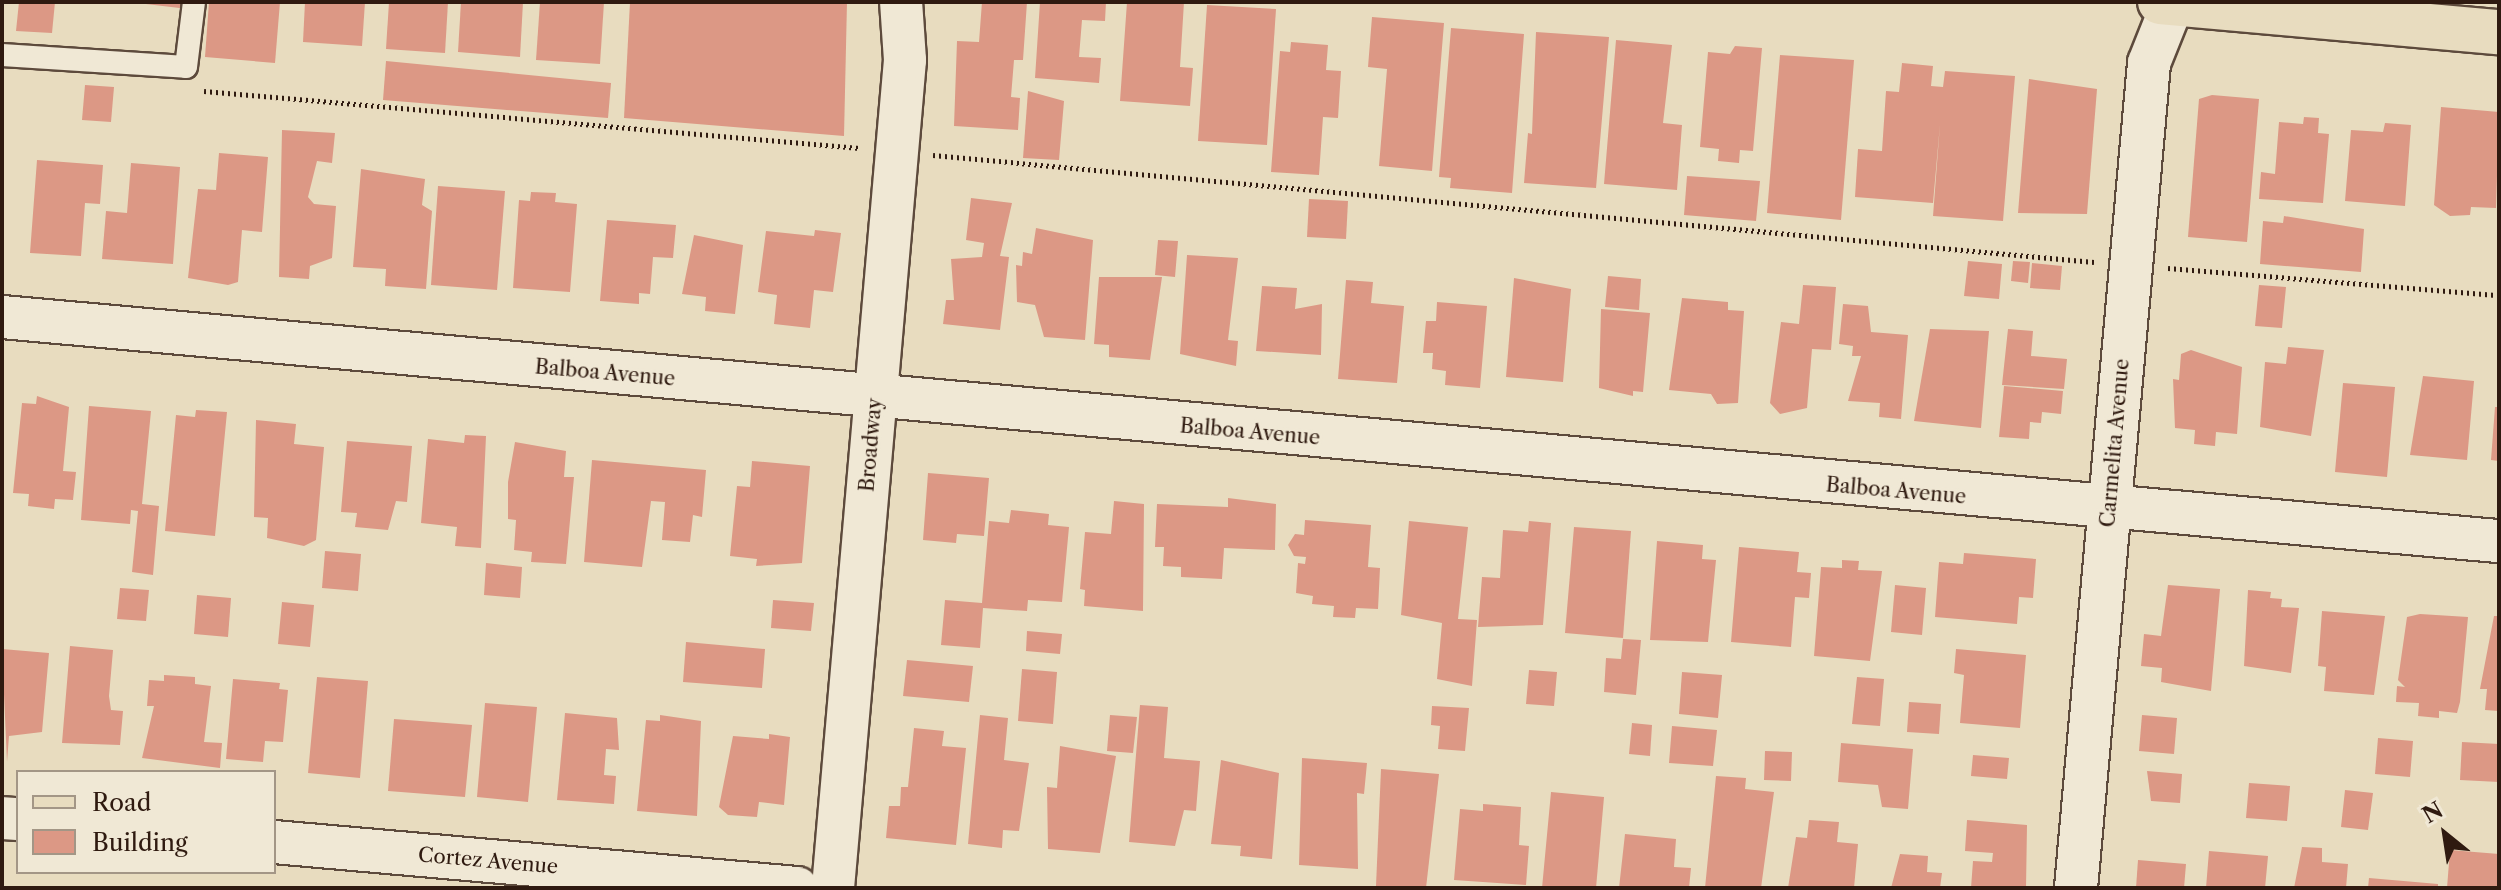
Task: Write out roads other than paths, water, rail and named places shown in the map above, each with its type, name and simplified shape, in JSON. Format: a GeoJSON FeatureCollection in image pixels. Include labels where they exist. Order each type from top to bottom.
{"type":"FeatureCollection","features":[{"type":"Feature","properties":{"kind":"main road"},"geometry":{"type":"LineString","coordinates":[[2167,3],[2499,32]]}},
{"type":"Feature","properties":{"kind":"street","name":"Broadway"},"geometry":{"type":"LineString","coordinates":[[833,888],[905,60],[901,2]]}},
{"type":"Feature","properties":{"kind":"street","name":"Carmelita Avenue"},"geometry":{"type":"LineString","coordinates":[[2076,888],[2149,63],[2167,3]]}},
{"type":"Feature","properties":{"kind":"street","name":"Balboa Avenue"},"geometry":{"type":"LineString","coordinates":[[2,317],[2110,510],[2499,541]]}},
{"type":"Feature","properties":{"kind":"street","name":"Cortez Avenue"},"geometry":{"type":"LineString","coordinates":[[276,842],[797,888]]}},
{"type":"Feature","properties":{"kind":"lane"},"geometry":{"type":"LineString","coordinates":[[2,55],[186,67],[194,2]]}}]}
